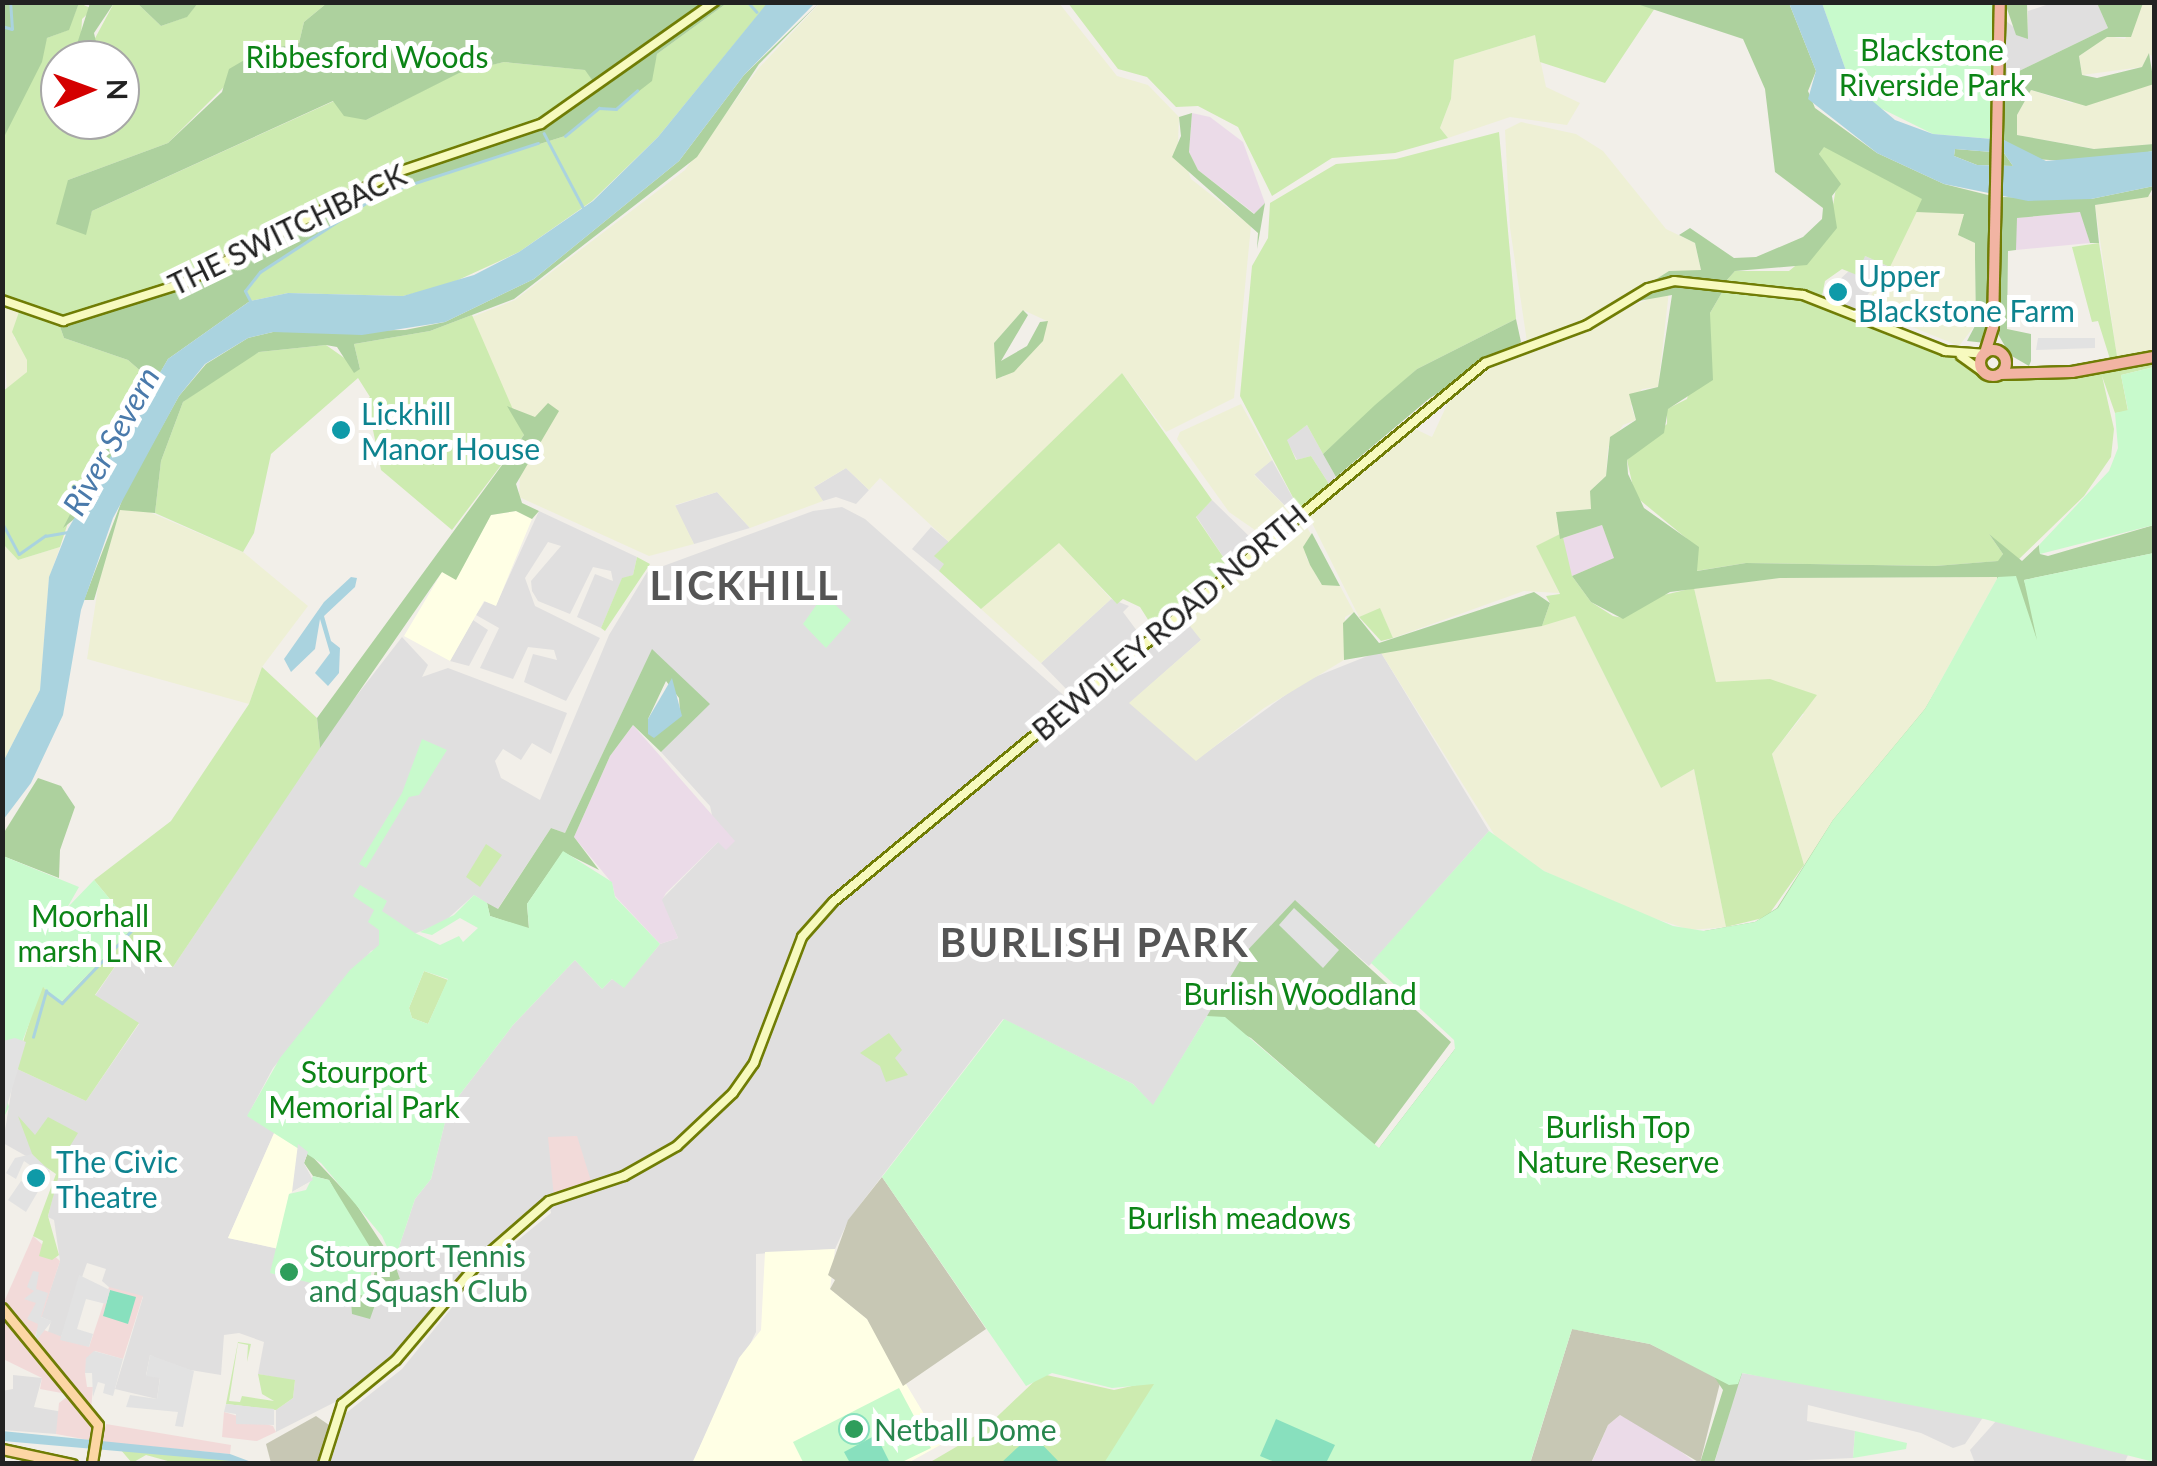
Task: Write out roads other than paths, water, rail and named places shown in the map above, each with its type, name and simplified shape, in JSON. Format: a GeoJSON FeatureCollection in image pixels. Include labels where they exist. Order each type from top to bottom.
{"type":"FeatureCollection","features":[{"type":"Feature","properties":{"kind":"highway"},"geometry":{"type":"LineString","coordinates":[[2000,2],[1993,327],[1982,371],[2072,372],[2154,357]]}},
{"type":"Feature","properties":{"kind":"highway"},"geometry":{"type":"LineString","coordinates":[[1993,327],[2002,354],[2000,374]]}},
{"type":"Feature","properties":{"kind":"highway"},"geometry":{"type":"LineString","coordinates":[[1984,353],[2002,354],[2034,370]]}},
{"type":"Feature","properties":{"kind":"main road","name":"THE SWITCHBACK"},"geometry":{"type":"LineString","coordinates":[[2,300],[66,321],[184,284],[392,174],[541,124],[714,2]]}},
{"type":"Feature","properties":{"kind":"main road","name":"BEWDLEY ROAD NORTH"},"geometry":{"type":"LineString","coordinates":[[323,1464],[334,1417],[349,1395],[396,1360],[462,1278],[542,1206],[650,1164],[715,1113],[754,1063],[802,937],[844,894],[1497,355],[1586,325],[1648,288],[1674,282],[1804,295],[1958,354]]}},
{"type":"Feature","properties":{"kind":"main road"},"geometry":{"type":"LineString","coordinates":[[1958,354],[1984,353]]}},
{"type":"Feature","properties":{"kind":"main road"},"geometry":{"type":"LineString","coordinates":[[1958,354],[1982,371]]}},
{"type":"Feature","properties":{"kind":"main road"},"geometry":{"type":"LineString","coordinates":[[3,1309],[96,1421],[94,1451]]}},
{"type":"Feature","properties":{"kind":"main road"},"geometry":{"type":"LineString","coordinates":[[2,1450],[72,1464]]}},
{"type":"Feature","properties":{"kind":"water"},"geometry":{"type":"Polygon","coordinates":[[[768,2],[815,3],[744,75],[679,161],[534,279],[445,322],[362,335],[273,332],[248,338],[205,364],[179,396],[113,518],[81,610],[63,715],[31,783],[3,820],[3,762],[40,690],[49,577],[68,529],[168,359],[250,301],[288,293],[403,296],[474,275],[519,252],[593,201],[658,137],[768,2]]]}},
{"type":"Feature","properties":{"kind":"water"},"geometry":{"type":"Polygon","coordinates":[[[1789,3],[1822,3],[1850,82],[1895,120],[1933,134],[2004,140],[2046,161],[2154,151],[2154,186],[2091,199],[2028,201],[1944,184],[1877,153],[1808,99],[1816,71],[1789,3]],[[1955,149],[1954,156],[1977,165],[2013,166],[2004,153],[1955,149]]]}},
{"type":"Feature","properties":{"kind":"water"},"geometry":{"type":"Polygon","coordinates":[[[351,577],[357,578],[355,587],[324,616],[331,641],[340,648],[339,673],[328,686],[315,673],[330,653],[320,619],[315,649],[291,672],[284,659],[324,602],[351,577]]]}},
{"type":"Feature","properties":{"kind":"water"},"geometry":{"type":"Polygon","coordinates":[[[672,678],[682,716],[654,738],[648,734],[648,719],[672,678]]]}},
{"type":"Feature","properties":{"kind":"water"},"geometry":{"type":"Polygon","coordinates":[[[2,1431],[230,1454],[254,1463],[3,1441],[2,1431]]]}},
{"type":"Feature","properties":{"kind":"waterway"},"geometry":{"type":"LineString","coordinates":[[2,26],[12,29],[10,2]]}},
{"type":"Feature","properties":{"kind":"waterway"},"geometry":{"type":"LineString","coordinates":[[748,2],[757,12]]}},
{"type":"Feature","properties":{"kind":"waterway"},"geometry":{"type":"LineString","coordinates":[[2,37],[2,44]]}},
{"type":"Feature","properties":{"kind":"waterway"},"geometry":{"type":"LineString","coordinates":[[565,136],[599,108],[616,109],[637,91]]}},
{"type":"Feature","properties":{"kind":"waterway"},"geometry":{"type":"LineString","coordinates":[[544,133],[583,207]]}},
{"type":"Feature","properties":{"kind":"waterway"},"geometry":{"type":"LineString","coordinates":[[250,301],[245,291],[260,272],[378,195],[538,143]]}},
{"type":"Feature","properties":{"kind":"waterway"},"geometry":{"type":"LineString","coordinates":[[2,522],[19,554],[45,536],[68,532]]}},
{"type":"Feature","properties":{"kind":"waterway"},"geometry":{"type":"LineString","coordinates":[[33,1037],[46,991],[62,1003],[134,928]]}},
{"type":"Feature","properties":{"kind":"place","name":"Upper Blackstone Farm"},"geometry":{"type":"Point","coordinates":[1838,292]}},
{"type":"Feature","properties":{"kind":"place","name":"Lickhill Manor House"},"geometry":{"type":"Point","coordinates":[341,430]}},
{"type":"Feature","properties":{"kind":"place","name":"The Civic Theatre"},"geometry":{"type":"Point","coordinates":[36,1178]}},
{"type":"Feature","properties":{"kind":"place","name":"Stourport Tennis and Squash Club"},"geometry":{"type":"Point","coordinates":[289,1272]}},
{"type":"Feature","properties":{"kind":"place","name":"Netball Dome"},"geometry":{"type":"Point","coordinates":[854,1429]}},
{"type":"Feature","properties":{"kind":"district","name":"LICKHILL"},"geometry":{"type":"Point","coordinates":[745,585]}},
{"type":"Feature","properties":{"kind":"district","name":"BURLISH PARK"},"geometry":{"type":"Point","coordinates":[1095,942]}},
{"type":"Feature","properties":{"kind":"park label","name":"Ribbesford Woods"},"geometry":{"type":"Point","coordinates":[367,56]}},
{"type":"Feature","properties":{"kind":"park label","name":"Blackstone Riverside Park"},"geometry":{"type":"Point","coordinates":[1932,66]}},
{"type":"Feature","properties":{"kind":"park label","name":"Moorhall marsh LNR"},"geometry":{"type":"Point","coordinates":[90,932]}},
{"type":"Feature","properties":{"kind":"park label","name":"Burlish Woodland"},"geometry":{"type":"Point","coordinates":[1300,993]}},
{"type":"Feature","properties":{"kind":"park label","name":"Stourport Memorial Park"},"geometry":{"type":"Point","coordinates":[364,1088]}},
{"type":"Feature","properties":{"kind":"park label","name":"Burlish Top Nature Reserve"},"geometry":{"type":"Point","coordinates":[1618,1143]}},
{"type":"Feature","properties":{"kind":"park label","name":"Burlish meadows"},"geometry":{"type":"Point","coordinates":[1239,1217]}},
{"type":"Feature","properties":{"kind":"water label","name":"River Severn"},"geometry":{"type":"Point","coordinates":[111,441]}}]}
